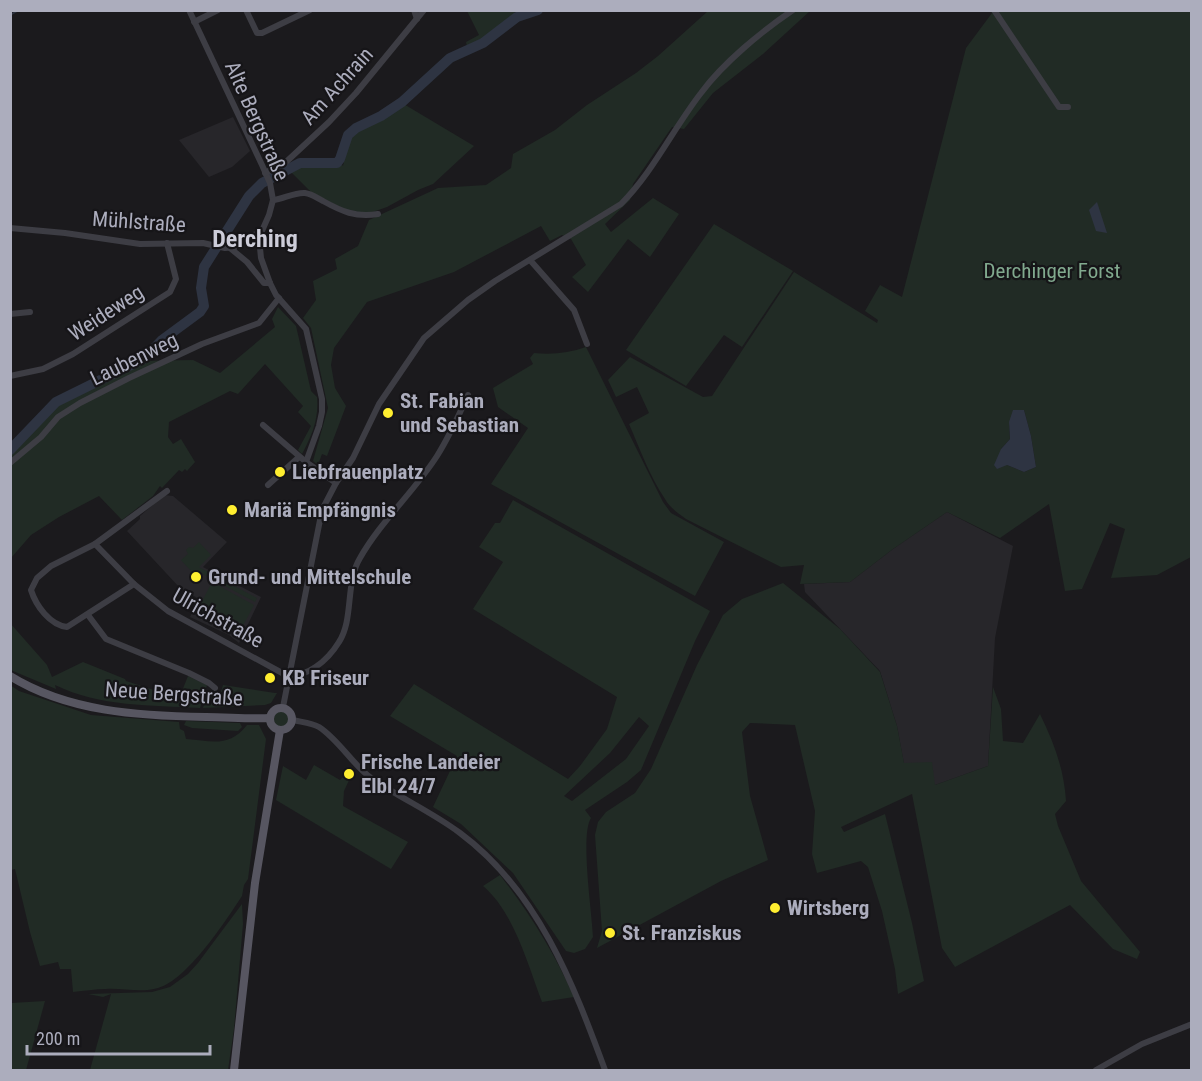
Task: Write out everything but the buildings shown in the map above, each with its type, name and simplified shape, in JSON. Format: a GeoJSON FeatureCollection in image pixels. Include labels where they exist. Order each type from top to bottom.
{"type":"FeatureCollection","features":[{"type":"Feature","properties":{"kind":"main road","name":"Neue Bergstraße"},"geometry":{"type":"LineString","coordinates":[[10,676],[42,692],[74,703],[122,713],[270,718]]}},
{"type":"Feature","properties":{"kind":"main road"},"geometry":{"type":"LineString","coordinates":[[283,707],[291,712],[293,720],[289,728],[280,730],[273,726],[270,718],[274,710],[283,707]]}},
{"type":"Feature","properties":{"kind":"main road"},"geometry":{"type":"LineString","coordinates":[[234,1071],[239,1040],[246,949],[280,730]]}},
{"type":"Feature","properties":{"kind":"street","name":"Alte Bergstraße"},"geometry":{"type":"LineString","coordinates":[[189,10],[267,177],[273,200],[261,233],[260,248],[270,283],[279,298],[306,329],[322,399],[319,426],[306,462]]}},
{"type":"Feature","properties":{"kind":"street"},"geometry":{"type":"LineString","coordinates":[[194,22],[218,10]]}},
{"type":"Feature","properties":{"kind":"street"},"geometry":{"type":"LineString","coordinates":[[246,10],[257,33],[262,33],[310,10]]}},
{"type":"Feature","properties":{"kind":"street"},"geometry":{"type":"LineString","coordinates":[[414,10],[417,19]]}},
{"type":"Feature","properties":{"kind":"street","name":"Am Achrain"},"geometry":{"type":"LineString","coordinates":[[267,177],[329,122],[356,93],[424,10]]}},
{"type":"Feature","properties":{"kind":"street"},"geometry":{"type":"LineString","coordinates":[[283,707],[308,589],[319,520],[324,505],[353,458],[379,404],[424,338],[495,280],[621,204],[636,188],[702,91],[750,43],[793,10]]}},
{"type":"Feature","properties":{"kind":"street"},"geometry":{"type":"LineString","coordinates":[[994,10],[1059,107],[1068,107]]}},
{"type":"Feature","properties":{"kind":"street"},"geometry":{"type":"LineString","coordinates":[[273,200],[300,193],[309,194],[343,212],[366,216],[378,214]]}},
{"type":"Feature","properties":{"kind":"street","name":"Mühlstraße"},"geometry":{"type":"LineString","coordinates":[[10,228],[140,244],[203,243],[230,248]]}},
{"type":"Feature","properties":{"kind":"street"},"geometry":{"type":"LineString","coordinates":[[230,248],[250,236],[261,233]]}},
{"type":"Feature","properties":{"kind":"street","name":"Weideweg"},"geometry":{"type":"LineString","coordinates":[[10,376],[43,369],[74,354],[170,292],[176,279],[167,243]]}},
{"type":"Feature","properties":{"kind":"street","name":"Alte Bergstraße"},"geometry":{"type":"LineString","coordinates":[[230,248],[247,262],[264,283],[270,283]]}},
{"type":"Feature","properties":{"kind":"street"},"geometry":{"type":"LineString","coordinates":[[530,260],[574,310],[587,344]]}},
{"type":"Feature","properties":{"kind":"street","name":"Laubenweg"},"geometry":{"type":"LineString","coordinates":[[10,463],[41,437],[58,417],[80,403],[202,344],[259,323],[279,298]]}},
{"type":"Feature","properties":{"kind":"street"},"geometry":{"type":"LineString","coordinates":[[10,314],[30,312]]}},
{"type":"Feature","properties":{"kind":"street"},"geometry":{"type":"LineString","coordinates":[[289,675],[303,674],[311,670],[339,642],[345,626],[356,566],[374,535],[436,456],[468,395]]}},
{"type":"Feature","properties":{"kind":"street"},"geometry":{"type":"LineString","coordinates":[[263,425],[299,457],[336,483]]}},
{"type":"Feature","properties":{"kind":"street"},"geometry":{"type":"LineString","coordinates":[[268,485],[299,457]]}},
{"type":"Feature","properties":{"kind":"street"},"geometry":{"type":"LineString","coordinates":[[134,584],[67,627],[52,622],[33,598],[31,590],[37,578],[51,566],[95,544],[167,491]]}},
{"type":"Feature","properties":{"kind":"street","name":"Ulrichstraße"},"geometry":{"type":"LineString","coordinates":[[95,544],[134,584],[168,611],[289,675]]}},
{"type":"Feature","properties":{"kind":"street"},"geometry":{"type":"LineString","coordinates":[[88,615],[105,639],[189,673],[215,688]]}},
{"type":"Feature","properties":{"kind":"street"},"geometry":{"type":"LineString","coordinates":[[293,720],[319,727],[369,777],[459,832],[478,848],[513,885],[540,923],[564,966],[605,1071]]}},
{"type":"Feature","properties":{"kind":"street"},"geometry":{"type":"LineString","coordinates":[[1095,1071],[1152,1040],[1191,1024]]}},
{"type":"Feature","properties":{"kind":"shaded area"},"geometry":{"type":"Polygon","coordinates":[[[233,117],[250,151],[232,167],[209,177],[179,140],[233,117]]]}},
{"type":"Feature","properties":{"kind":"shaded area","name":"Grund- und Mittelschule"},"geometry":{"type":"Polygon","coordinates":[[[164,495],[173,496],[227,542],[203,567],[261,597],[239,643],[229,635],[190,617],[199,599],[179,587],[127,531],[164,495]]]}},
{"type":"Feature","properties":{"kind":"shaded area"},"geometry":{"type":"Polygon","coordinates":[[[947,512],[1013,546],[995,638],[988,766],[935,785],[904,764],[897,726],[880,671],[805,592],[804,584],[850,582],[947,512]]]}},
{"type":"Feature","properties":{"kind":"green space"},"geometry":{"type":"Polygon","coordinates":[[[467,11],[514,11],[515,14],[497,30],[467,47],[466,42],[479,35],[467,11]]]}},
{"type":"Feature","properties":{"kind":"green space"},"geometry":{"type":"Polygon","coordinates":[[[708,11],[810,11],[763,54],[713,93],[684,129],[672,127],[633,184],[630,200],[605,224],[611,232],[653,198],[679,214],[650,257],[628,239],[588,292],[572,277],[586,265],[571,239],[562,235],[550,241],[541,226],[454,272],[367,302],[334,348],[331,365],[335,388],[346,406],[327,456],[322,454],[318,465],[313,461],[328,408],[311,328],[303,318],[316,300],[313,281],[337,269],[335,259],[358,246],[369,220],[438,188],[486,185],[511,168],[513,154],[555,130],[587,105],[636,73],[708,11]]]}},
{"type":"Feature","properties":{"kind":"green space","name":"Derchinger Forst"},"geometry":{"type":"Polygon","coordinates":[[[990,11],[1191,11],[1191,557],[1157,575],[1111,578],[1125,529],[1110,523],[1082,589],[1065,591],[1049,504],[1000,538],[947,512],[850,582],[800,584],[804,565],[781,567],[686,519],[672,508],[655,482],[629,424],[649,413],[637,387],[616,397],[608,380],[630,357],[703,397],[712,396],[794,272],[877,323],[878,320],[865,311],[880,285],[902,297],[966,48],[992,13],[990,11]],[[1024,410],[1009,422],[1010,439],[1001,449],[1007,465],[1024,472],[1036,467],[1024,410]]]}},
{"type":"Feature","properties":{"kind":"green space"},"geometry":{"type":"Polygon","coordinates":[[[402,103],[474,146],[433,184],[387,207],[367,214],[344,209],[311,192],[286,167],[300,160],[332,160],[337,157],[343,166],[350,136],[359,127],[380,118],[402,103]]]}},
{"type":"Feature","properties":{"kind":"green space"},"geometry":{"type":"Polygon","coordinates":[[[714,224],[793,271],[742,347],[724,335],[686,386],[626,350],[714,224]]]}},
{"type":"Feature","properties":{"kind":"green space"},"geometry":{"type":"Polygon","coordinates":[[[278,307],[296,326],[311,391],[317,397],[314,427],[302,454],[298,450],[311,426],[298,412],[303,406],[265,364],[238,394],[230,391],[169,422],[168,437],[173,444],[181,439],[195,462],[187,471],[179,470],[162,488],[160,486],[153,496],[122,520],[99,496],[31,535],[11,558],[11,454],[58,404],[139,361],[193,360],[220,373],[275,327],[272,319],[278,307]]]}},
{"type":"Feature","properties":{"kind":"green space"},"geometry":{"type":"Polygon","coordinates":[[[586,347],[663,502],[671,513],[724,542],[695,596],[491,484],[528,428],[498,407],[493,388],[533,364],[530,358],[534,353],[560,353],[586,347]]]}},
{"type":"Feature","properties":{"kind":"green space"},"geometry":{"type":"Polygon","coordinates":[[[513,500],[710,611],[695,641],[641,770],[585,810],[591,818],[588,827],[587,857],[593,937],[585,949],[574,953],[566,951],[513,873],[461,824],[433,807],[457,756],[390,716],[414,684],[568,779],[607,729],[617,697],[473,609],[503,562],[479,547],[495,523],[500,523],[513,500]],[[639,717],[610,753],[564,796],[572,801],[626,759],[649,726],[639,717]]]}},
{"type":"Feature","properties":{"kind":"green space"},"geometry":{"type":"Polygon","coordinates":[[[199,542],[211,555],[199,567],[257,598],[255,602],[195,570],[192,572],[181,560],[188,554],[186,550],[189,547],[193,548],[199,542]]]}},
{"type":"Feature","properties":{"kind":"green space"},"geometry":{"type":"Polygon","coordinates":[[[212,582],[254,605],[238,635],[196,613],[212,582]]]}},
{"type":"Feature","properties":{"kind":"green space"},"geometry":{"type":"Polygon","coordinates":[[[783,583],[840,629],[880,672],[897,726],[904,763],[932,762],[935,785],[988,766],[993,687],[1001,709],[1003,741],[1023,743],[1040,714],[1058,756],[1065,789],[1066,801],[1055,814],[1058,826],[1081,881],[1140,952],[1137,959],[1113,949],[1070,905],[955,967],[942,948],[912,794],[841,827],[844,832],[885,814],[924,981],[898,994],[882,911],[868,867],[861,861],[817,873],[812,854],[815,811],[795,725],[750,723],[742,732],[750,796],[768,860],[721,881],[597,948],[602,931],[595,835],[598,822],[606,812],[635,793],[651,769],[697,665],[723,615],[742,599],[783,583]]]}},
{"type":"Feature","properties":{"kind":"green space"},"geometry":{"type":"Polygon","coordinates":[[[10,623],[47,665],[52,677],[83,662],[126,681],[154,690],[153,695],[178,701],[188,676],[207,685],[200,708],[108,701],[55,685],[56,689],[13,671],[10,669],[10,623]]]}},
{"type":"Feature","properties":{"kind":"green space"},"geometry":{"type":"Polygon","coordinates":[[[10,685],[19,691],[91,715],[179,722],[186,739],[212,742],[227,740],[247,725],[259,725],[266,739],[248,879],[242,896],[216,934],[193,962],[169,983],[146,990],[102,989],[73,992],[71,969],[60,969],[58,962],[40,966],[15,869],[11,870],[10,685]]]}},
{"type":"Feature","properties":{"kind":"green space"},"geometry":{"type":"Polygon","coordinates":[[[223,685],[277,693],[271,703],[265,705],[203,708],[208,692],[210,695],[220,695],[223,685]]]}},
{"type":"Feature","properties":{"kind":"green space"},"geometry":{"type":"Polygon","coordinates":[[[279,711],[285,711],[290,719],[288,725],[279,727],[274,722],[274,716],[279,711]]]}},
{"type":"Feature","properties":{"kind":"green space"},"geometry":{"type":"Polygon","coordinates":[[[186,721],[240,723],[242,727],[238,731],[192,728],[184,725],[186,721]]]}},
{"type":"Feature","properties":{"kind":"green space"},"geometry":{"type":"Polygon","coordinates":[[[314,765],[340,780],[345,775],[350,778],[344,791],[343,806],[408,842],[391,869],[276,800],[283,766],[306,780],[314,765]]]}},
{"type":"Feature","properties":{"kind":"green space"},"geometry":{"type":"Polygon","coordinates":[[[500,875],[541,934],[574,997],[542,1002],[512,924],[494,897],[483,886],[500,875]]]}},
{"type":"Feature","properties":{"kind":"green space"},"geometry":{"type":"Polygon","coordinates":[[[242,904],[243,924],[228,1070],[90,1070],[111,994],[103,997],[88,994],[152,992],[170,987],[188,974],[198,963],[242,904]]]}},
{"type":"Feature","properties":{"kind":"green space"},"geometry":{"type":"Polygon","coordinates":[[[45,1001],[26,1070],[11,1070],[11,1003],[45,1001]]]}},
{"type":"Feature","properties":{"kind":"water"},"geometry":{"type":"Polygon","coordinates":[[[1097,202],[1107,233],[1096,231],[1089,210],[1097,202]]]}},
{"type":"Feature","properties":{"kind":"water"},"geometry":{"type":"Polygon","coordinates":[[[1013,410],[1024,410],[1031,436],[1036,467],[1024,472],[1007,465],[997,469],[994,465],[1001,449],[1010,439],[1009,422],[1013,410]]]}},
{"type":"Feature","properties":{"kind":"waterway"},"geometry":{"type":"LineString","coordinates":[[10,15],[19,10]]}},
{"type":"Feature","properties":{"kind":"waterway"},"geometry":{"type":"LineString","coordinates":[[10,450],[56,402],[145,358],[162,340],[200,312],[204,306],[201,288],[204,267],[249,196],[262,183],[300,163],[337,163],[348,135],[356,128],[381,116],[402,102],[450,58],[483,43],[517,17],[538,10]]}},
{"type":"Feature","properties":{"kind":"place","name":"St. Fabian und Sebastian"},"geometry":{"type":"Point","coordinates":[388,413]}},
{"type":"Feature","properties":{"kind":"place","name":"Liebfrauenplatz"},"geometry":{"type":"Point","coordinates":[280,472]}},
{"type":"Feature","properties":{"kind":"place","name":"Mariä Empfängnis"},"geometry":{"type":"Point","coordinates":[232,510]}},
{"type":"Feature","properties":{"kind":"place","name":"Grund- und Mittelschule"},"geometry":{"type":"Point","coordinates":[196,577]}},
{"type":"Feature","properties":{"kind":"place","name":"KB Friseur"},"geometry":{"type":"Point","coordinates":[270,678]}},
{"type":"Feature","properties":{"kind":"place","name":"Frische Landeier Elbl 24/7"},"geometry":{"type":"Point","coordinates":[349,774]}},
{"type":"Feature","properties":{"kind":"place","name":"Wirtsberg"},"geometry":{"type":"Point","coordinates":[775,908]}},
{"type":"Feature","properties":{"kind":"place","name":"St. Franziskus"},"geometry":{"type":"Point","coordinates":[610,933]}},
{"type":"Feature","properties":{"kind":"district","name":"Derching"},"geometry":{"type":"Point","coordinates":[255,239]}}]}
